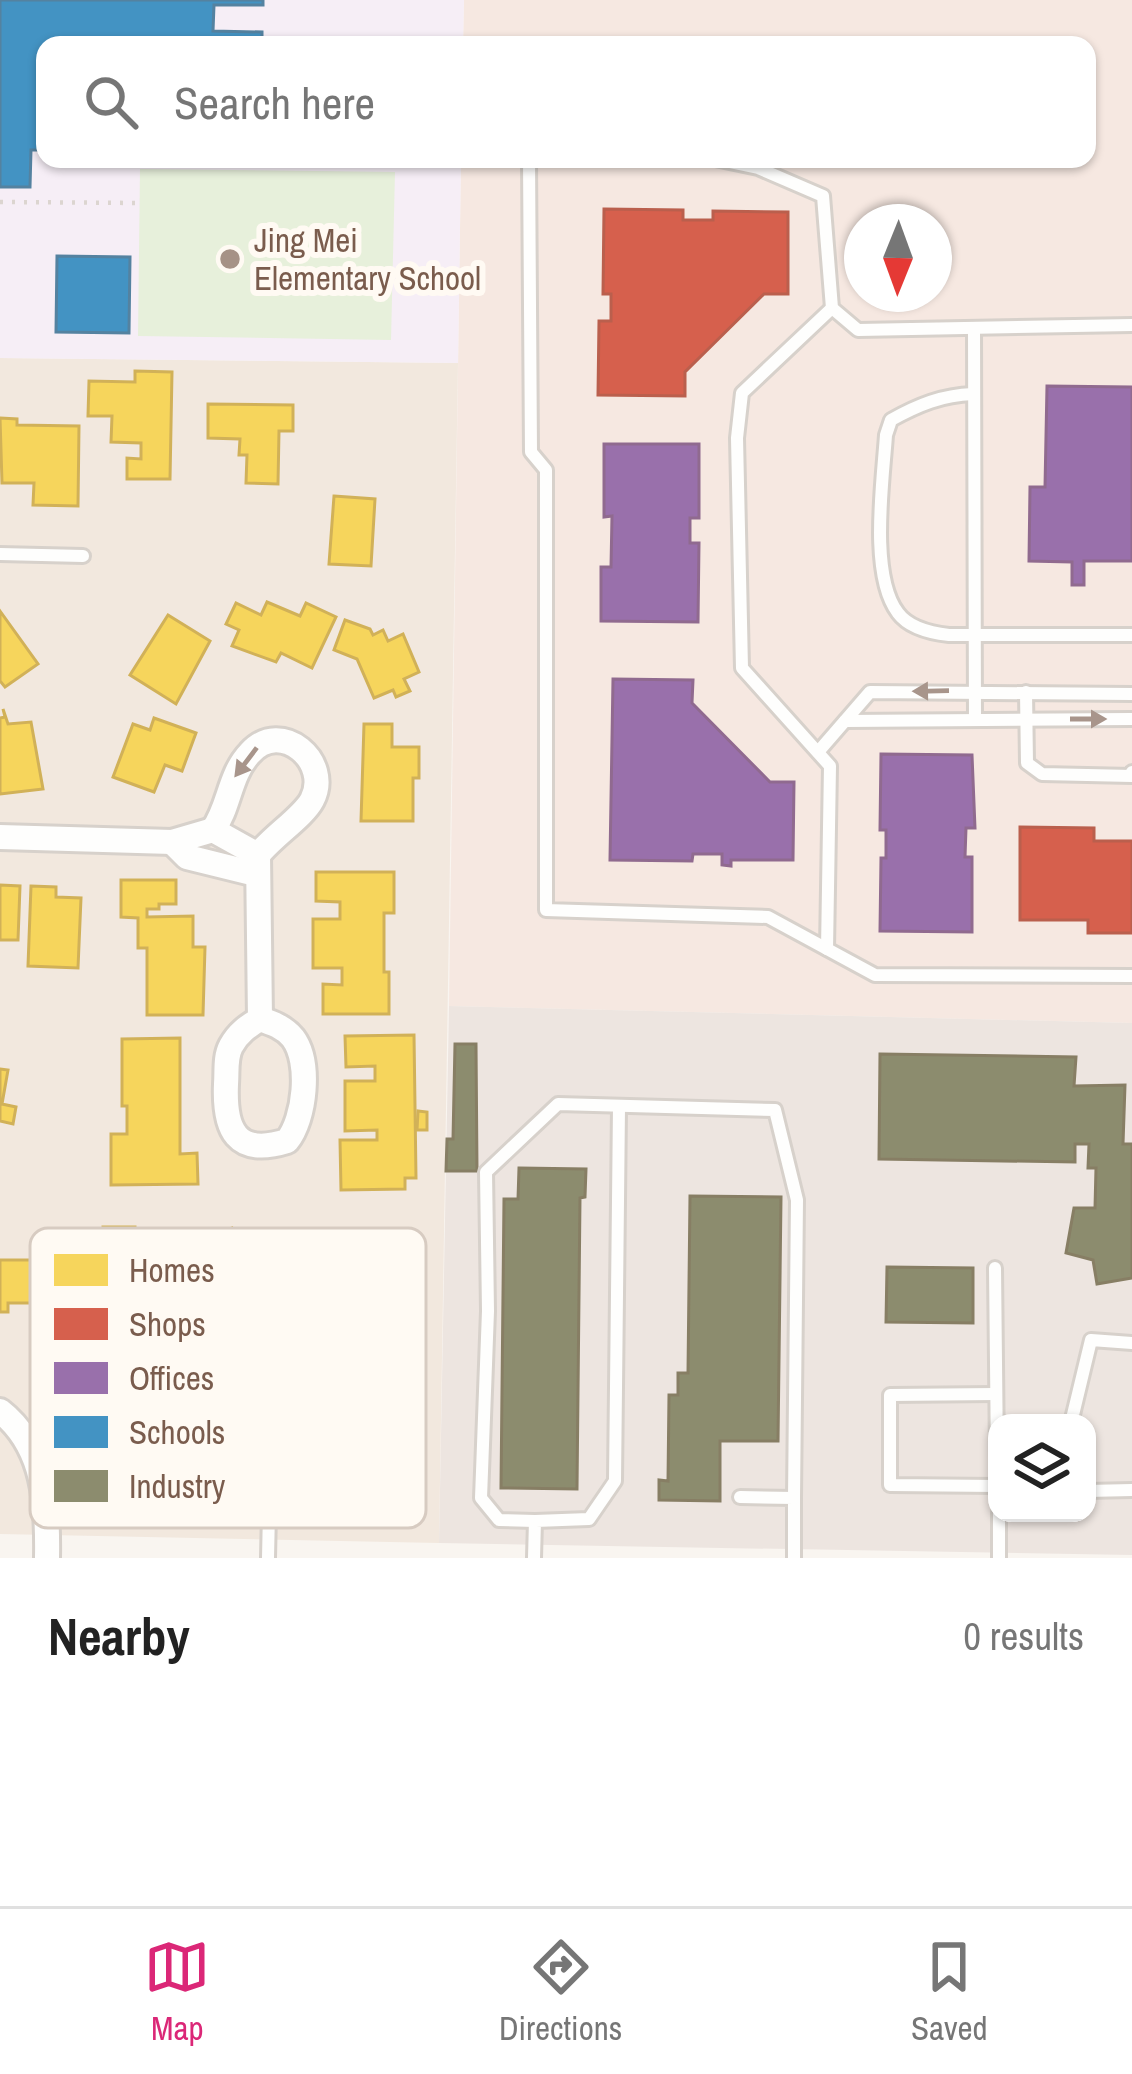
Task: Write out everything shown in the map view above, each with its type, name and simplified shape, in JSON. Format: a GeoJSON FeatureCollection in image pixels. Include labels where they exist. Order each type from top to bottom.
{"type":"FeatureCollection","features":[{"type":"Feature","properties":{"kind":"street"},"geometry":{"type":"LineString","coordinates":[[0,837],[172,842],[213,830],[224,815],[240,765],[254,748],[268,740],[300,747],[311,760],[314,797],[257,865],[260,1019]]}},
{"type":"Feature","properties":{"kind":"street"},"geometry":{"type":"LineString","coordinates":[[213,830],[257,865]]}},
{"type":"Feature","properties":{"kind":"street"},"geometry":{"type":"LineString","coordinates":[[172,842],[187,857],[257,865]]}},
{"type":"Feature","properties":{"kind":"street"},"geometry":{"type":"LineString","coordinates":[[260,1019],[288,1033],[302,1059],[296,1130],[287,1141],[260,1146],[248,1145],[236,1136],[226,1121],[225,1108],[227,1055],[233,1041],[260,1019]]}},
{"type":"Feature","properties":{"kind":"street"},"geometry":{"type":"LineString","coordinates":[[0,1411],[30,1449]]}},
{"type":"Feature","properties":{"kind":"street"},"geometry":{"type":"LineString","coordinates":[[45,1528],[47,1558]]}},
{"type":"Feature","properties":{"kind":"lane"},"geometry":{"type":"LineString","coordinates":[[529,168],[531,452],[546,470],[546,910],[768,917],[874,974],[1132,976]]}},
{"type":"Feature","properties":{"kind":"lane"},"geometry":{"type":"LineString","coordinates":[[758,168],[823,196],[832,308],[858,330],[1132,325]]}},
{"type":"Feature","properties":{"kind":"lane"},"geometry":{"type":"LineString","coordinates":[[827,949],[830,766],[742,668],[737,438],[742,393],[832,308]]}},
{"type":"Feature","properties":{"kind":"lane"},"geometry":{"type":"LineString","coordinates":[[974,328],[975,720]]}},
{"type":"Feature","properties":{"kind":"lane"},"geometry":{"type":"LineString","coordinates":[[973,394],[950,394],[891,420],[880,535],[887,592],[898,615],[930,633],[1132,635]]}},
{"type":"Feature","properties":{"kind":"lane"},"geometry":{"type":"LineString","coordinates":[[0,554],[83,556]]}},
{"type":"Feature","properties":{"kind":"lane"},"geometry":{"type":"LineString","coordinates":[[818,752],[870,692],[1132,694]]}},
{"type":"Feature","properties":{"kind":"lane"},"geometry":{"type":"LineString","coordinates":[[1026,692],[1027,763],[1042,774],[1132,776],[1132,772]]}},
{"type":"Feature","properties":{"kind":"lane"},"geometry":{"type":"LineString","coordinates":[[845,721],[1132,719]]}},
{"type":"Feature","properties":{"kind":"lane"},"geometry":{"type":"LineString","coordinates":[[620,1106],[615,1481],[589,1519],[499,1520],[481,1498],[488,1311],[486,1172],[558,1104],[775,1110],[796,1200],[794,1558]]}},
{"type":"Feature","properties":{"kind":"lane"},"geometry":{"type":"LineString","coordinates":[[995,1268],[996,1414]]}},
{"type":"Feature","properties":{"kind":"lane"},"geometry":{"type":"LineString","coordinates":[[1073,1414],[1091,1340],[1132,1342]]}},
{"type":"Feature","properties":{"kind":"lane"},"geometry":{"type":"LineString","coordinates":[[988,1486],[890,1485],[890,1395],[996,1394]]}},
{"type":"Feature","properties":{"kind":"lane"},"geometry":{"type":"LineString","coordinates":[[1096,1491],[1132,1490]]}},
{"type":"Feature","properties":{"kind":"lane"},"geometry":{"type":"LineString","coordinates":[[740,1497],[794,1498]]}},
{"type":"Feature","properties":{"kind":"lane"},"geometry":{"type":"LineString","coordinates":[[534,1558],[535,1521]]}},
{"type":"Feature","properties":{"kind":"lane"},"geometry":{"type":"LineString","coordinates":[[999,1522],[1000,1558]]}},
{"type":"Feature","properties":{"kind":"lane"},"geometry":{"type":"LineString","coordinates":[[268,1558],[269,1528]]}},
{"type":"Feature","properties":{"kind":"path"},"geometry":{"type":"LineString","coordinates":[[1,203],[140,202]]}},
{"type":"Feature","properties":{"kind":"shaded area","name":"Jing Mei Elementary School"},"geometry":{"type":"Polygon","coordinates":[[[0,0],[464,0],[463,36],[36,36],[36,168],[461,168],[458,363],[0,358],[0,0]]]}},
{"type":"Feature","properties":{"kind":"shaded area"},"geometry":{"type":"Polygon","coordinates":[[[464,0],[1132,0],[1132,1023],[449,1006],[461,168],[1096,168],[1096,36],[463,36],[464,0]]]}},
{"type":"Feature","properties":{"kind":"shaded area"},"geometry":{"type":"Polygon","coordinates":[[[0,358],[458,363],[439,1543],[0,1534],[0,358]]]}},
{"type":"Feature","properties":{"kind":"shaded area"},"geometry":{"type":"Polygon","coordinates":[[[449,1006],[1132,1023],[1132,1555],[439,1543],[449,1006]]]}},
{"type":"Feature","properties":{"kind":"green space"},"geometry":{"type":"Polygon","coordinates":[[[140,169],[395,172],[391,340],[138,336],[140,169]]]}},
{"type":"Feature","properties":{"kind":"building: Homes"},"geometry":{"type":"Polygon","coordinates":[[[135,371],[172,372],[170,479],[127,479],[127,458],[141,459],[141,443],[111,442],[112,416],[88,416],[89,381],[135,382],[135,371]]]}},
{"type":"Feature","properties":{"kind":"building: Homes"},"geometry":{"type":"Polygon","coordinates":[[[208,404],[293,405],[293,431],[279,431],[278,484],[246,483],[247,455],[239,455],[240,439],[208,438],[208,404]]]}},
{"type":"Feature","properties":{"kind":"building: Homes"},"geometry":{"type":"Polygon","coordinates":[[[0,418],[17,419],[17,425],[79,426],[78,506],[33,505],[34,483],[2,483],[0,418]]]}},
{"type":"Feature","properties":{"kind":"building: Homes"},"geometry":{"type":"Polygon","coordinates":[[[334,496],[375,499],[371,566],[329,564],[334,496]]]}},
{"type":"Feature","properties":{"kind":"building: Homes"},"geometry":{"type":"Polygon","coordinates":[[[267,602],[300,616],[306,603],[336,617],[312,668],[281,653],[276,662],[232,646],[239,630],[226,624],[236,603],[261,615],[267,602]]]}},
{"type":"Feature","properties":{"kind":"building: Homes"},"geometry":{"type":"Polygon","coordinates":[[[0,611],[38,664],[5,687],[0,681],[0,611]]]}},
{"type":"Feature","properties":{"kind":"building: Homes"},"geometry":{"type":"Polygon","coordinates":[[[168,615],[210,641],[176,704],[130,675],[168,615]]]}},
{"type":"Feature","properties":{"kind":"building: Homes"},"geometry":{"type":"Polygon","coordinates":[[[345,620],[370,629],[373,635],[383,630],[388,641],[403,634],[419,672],[404,679],[410,691],[396,697],[393,690],[374,698],[357,659],[334,650],[345,620]]]}},
{"type":"Feature","properties":{"kind":"building: Homes"},"geometry":{"type":"Polygon","coordinates":[[[3,709],[8,724],[31,722],[43,789],[0,794],[3,709]]]}},
{"type":"Feature","properties":{"kind":"building: Homes"},"geometry":{"type":"Polygon","coordinates":[[[154,718],[196,733],[182,771],[165,765],[154,792],[113,777],[133,724],[150,730],[154,718]]]}},
{"type":"Feature","properties":{"kind":"building: Homes"},"geometry":{"type":"Polygon","coordinates":[[[364,724],[392,724],[392,747],[419,747],[413,821],[361,821],[364,724]]]}},
{"type":"Feature","properties":{"kind":"building: Homes"},"geometry":{"type":"Polygon","coordinates":[[[316,872],[394,872],[394,913],[384,913],[389,1014],[323,1014],[323,984],[342,985],[342,968],[313,968],[313,919],[340,919],[340,902],[316,901],[316,872]]]}},
{"type":"Feature","properties":{"kind":"building: Homes"},"geometry":{"type":"Polygon","coordinates":[[[121,880],[176,880],[176,904],[147,909],[147,917],[193,916],[193,947],[205,947],[203,1015],[147,1015],[147,948],[138,948],[138,918],[121,917],[121,880]]]}},
{"type":"Feature","properties":{"kind":"building: Homes"},"geometry":{"type":"Polygon","coordinates":[[[0,885],[20,886],[18,940],[0,940],[0,885]]]}},
{"type":"Feature","properties":{"kind":"building: Homes"},"geometry":{"type":"Polygon","coordinates":[[[31,886],[56,887],[56,897],[81,898],[78,968],[28,966],[31,886]]]}},
{"type":"Feature","properties":{"kind":"building: Homes"},"geometry":{"type":"Polygon","coordinates":[[[414,1035],[416,1178],[405,1178],[405,1189],[341,1190],[340,1140],[377,1140],[377,1130],[345,1131],[345,1081],[375,1081],[375,1066],[346,1067],[345,1036],[414,1035]]]}},
{"type":"Feature","properties":{"kind":"building: Homes"},"geometry":{"type":"Polygon","coordinates":[[[180,1038],[180,1154],[197,1153],[198,1184],[111,1185],[111,1134],[127,1134],[122,1039],[180,1038]]]}},
{"type":"Feature","properties":{"kind":"building: Homes"},"geometry":{"type":"Polygon","coordinates":[[[0,1069],[8,1070],[2,1104],[16,1107],[13,1124],[0,1121],[0,1069]]]}},
{"type":"Feature","properties":{"kind":"building: Homes"},"geometry":{"type":"Polygon","coordinates":[[[418,1111],[427,1112],[427,1130],[417,1130],[418,1111]]]}},
{"type":"Feature","properties":{"kind":"building: Homes"},"geometry":{"type":"Polygon","coordinates":[[[0,1260],[30,1260],[30,1303],[8,1303],[8,1312],[0,1312],[0,1260]]]}},
{"type":"Feature","properties":{"kind":"building: Shops"},"geometry":{"type":"Polygon","coordinates":[[[604,209],[683,210],[683,220],[713,220],[713,211],[788,212],[788,294],[764,294],[685,372],[685,396],[598,395],[599,321],[611,321],[611,294],[603,294],[604,209]]]}},
{"type":"Feature","properties":{"kind":"building: Shops"},"geometry":{"type":"Polygon","coordinates":[[[1020,827],[1094,828],[1094,841],[1132,841],[1132,933],[1088,933],[1088,920],[1020,920],[1020,827]]]}},
{"type":"Feature","properties":{"kind":"building: Offices"},"geometry":{"type":"Polygon","coordinates":[[[1047,386],[1132,387],[1132,561],[1084,561],[1084,585],[1072,585],[1072,562],[1029,561],[1030,487],[1045,487],[1047,386]]]}},
{"type":"Feature","properties":{"kind":"building: Offices"},"geometry":{"type":"Polygon","coordinates":[[[604,444],[699,444],[699,518],[690,518],[690,543],[699,543],[698,622],[601,621],[601,567],[611,567],[612,516],[604,517],[604,444]]]}},
{"type":"Feature","properties":{"kind":"building: Offices"},"geometry":{"type":"Polygon","coordinates":[[[613,679],[693,680],[692,703],[770,782],[794,782],[793,860],[731,860],[731,866],[722,865],[722,854],[693,854],[692,861],[610,860],[613,679]]]}},
{"type":"Feature","properties":{"kind":"building: Offices"},"geometry":{"type":"Polygon","coordinates":[[[881,754],[972,755],[975,828],[966,828],[965,857],[972,857],[972,932],[880,931],[881,858],[886,858],[886,830],[880,830],[881,754]]]}},
{"type":"Feature","properties":{"kind":"building: Schools"},"geometry":{"type":"Polygon","coordinates":[[[0,0],[263,0],[263,5],[214,5],[213,31],[262,32],[262,36],[36,36],[36,150],[31,150],[30,187],[0,187],[0,0]]]}},
{"type":"Feature","properties":{"kind":"building: Schools"},"geometry":{"type":"Polygon","coordinates":[[[57,256],[130,257],[129,333],[56,332],[57,256]]]}},
{"type":"Feature","properties":{"kind":"building: Industry"},"geometry":{"type":"Polygon","coordinates":[[[455,1044],[476,1044],[477,1171],[446,1171],[447,1139],[453,1139],[455,1044]]]}},
{"type":"Feature","properties":{"kind":"building: Industry"},"geometry":{"type":"Polygon","coordinates":[[[880,1054],[1076,1057],[1074,1086],[1125,1085],[1123,1144],[1132,1144],[1132,1278],[1097,1284],[1093,1260],[1066,1253],[1074,1208],[1095,1208],[1096,1168],[1088,1168],[1089,1144],[1075,1144],[1075,1162],[879,1159],[880,1054]]]}},
{"type":"Feature","properties":{"kind":"building: Industry"},"geometry":{"type":"Polygon","coordinates":[[[519,1168],[586,1169],[585,1197],[580,1198],[577,1489],[501,1488],[504,1199],[518,1199],[519,1168]]]}},
{"type":"Feature","properties":{"kind":"building: Industry"},"geometry":{"type":"Polygon","coordinates":[[[690,1196],[781,1197],[778,1441],[720,1441],[720,1501],[659,1500],[659,1480],[668,1481],[669,1395],[678,1395],[678,1373],[688,1373],[690,1196]]]}},
{"type":"Feature","properties":{"kind":"building: Industry"},"geometry":{"type":"Polygon","coordinates":[[[887,1267],[973,1268],[973,1323],[886,1322],[887,1267]]]}},
{"type":"Feature","properties":{"kind":"place","name":"Jing Mei Elementary School"},"geometry":{"type":"Point","coordinates":[230,259]}}]}
